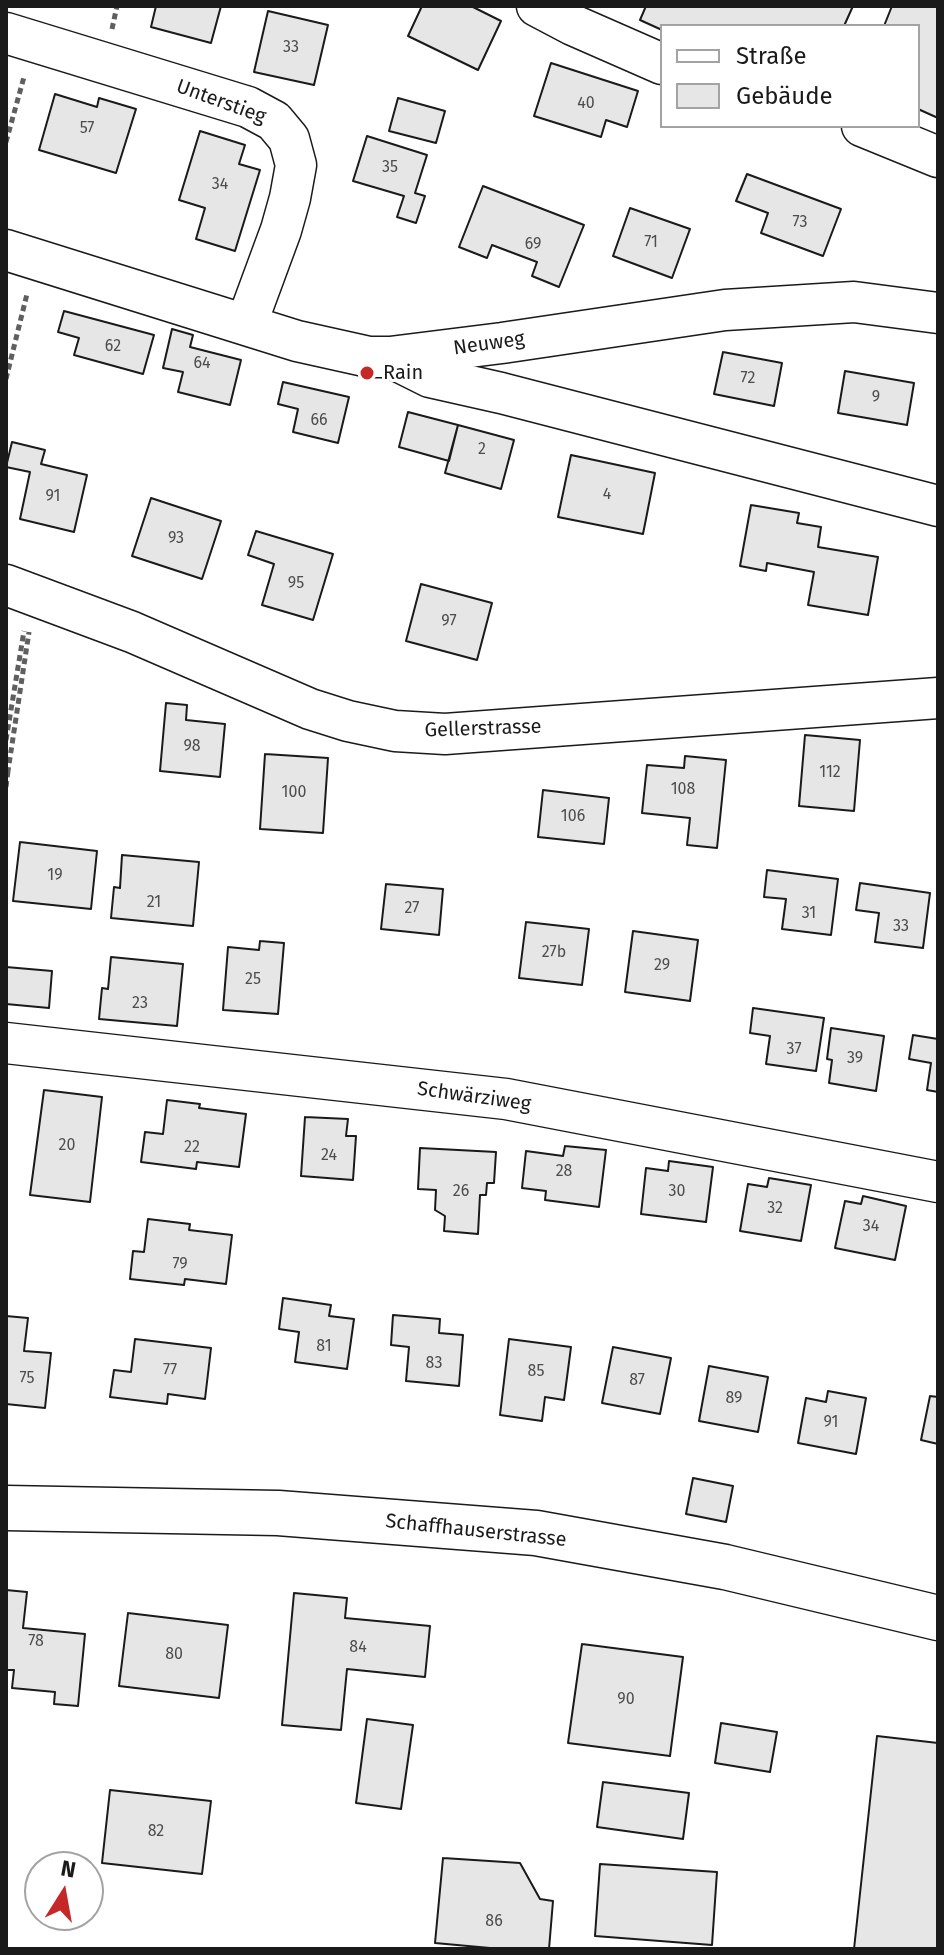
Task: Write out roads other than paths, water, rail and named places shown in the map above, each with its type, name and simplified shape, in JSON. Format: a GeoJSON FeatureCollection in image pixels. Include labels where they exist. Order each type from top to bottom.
{"type":"FeatureCollection","features":[{"type":"Feature","properties":{"kind":"main road","name":"Schaffhauserstrasse"},"geometry":{"type":"LineString","coordinates":[[6,1508],[278,1513],[536,1533],[725,1567],[938,1618]]}},
{"type":"Feature","properties":{"kind":"street"},"geometry":{"type":"LineString","coordinates":[[537,6],[660,63]]}},
{"type":"Feature","properties":{"kind":"street","name":"Unterstieg"},"geometry":{"type":"LineString","coordinates":[[20,37],[248,107],[274,121],[289,139],[296,165],[290,198],[246,325]]}},
{"type":"Feature","properties":{"kind":"street"},"geometry":{"type":"LineString","coordinates":[[867,128],[938,157]]}},
{"type":"Feature","properties":{"kind":"street","name":"Neuweg"},"geometry":{"type":"LineString","coordinates":[[21,254],[297,341],[369,357],[502,343],[725,310],[854,302],[938,313]]}},
{"type":"Feature","properties":{"kind":"street"},"geometry":{"type":"LineString","coordinates":[[501,393],[496,367],[502,343]]}},
{"type":"Feature","properties":{"kind":"street"},"geometry":{"type":"LineString","coordinates":[[390,357],[430,377],[938,506]]}},
{"type":"Feature","properties":{"kind":"street","name":"Gellerstrasse"},"geometry":{"type":"LineString","coordinates":[[6,585],[132,632],[310,709],[395,731],[445,734],[938,698]]}},
{"type":"Feature","properties":{"kind":"street","name":"Schwärziweg"},"geometry":{"type":"LineString","coordinates":[[6,1043],[506,1099],[938,1182]]}},
{"type":"Feature","properties":{"kind":"place","name":"Rain"},"geometry":{"type":"Point","coordinates":[367,373]}}]}
